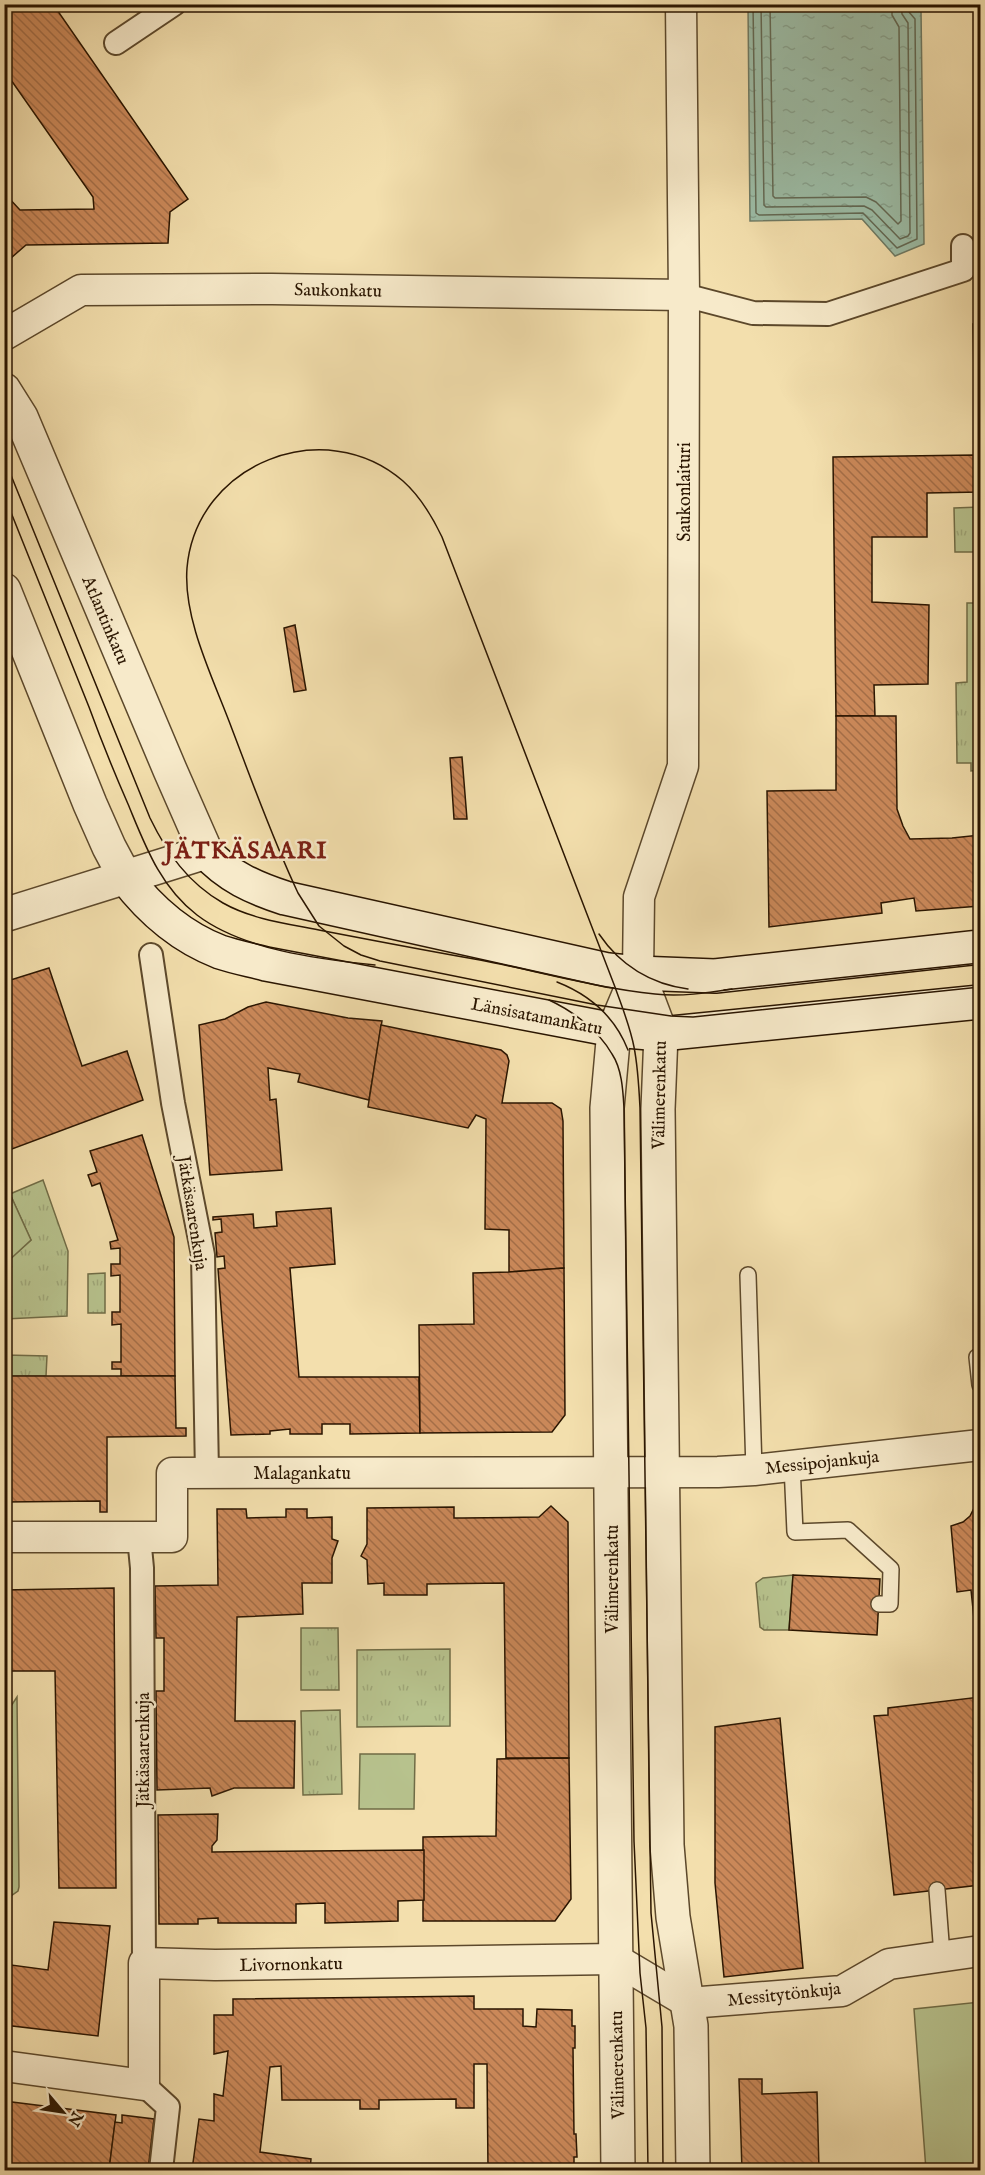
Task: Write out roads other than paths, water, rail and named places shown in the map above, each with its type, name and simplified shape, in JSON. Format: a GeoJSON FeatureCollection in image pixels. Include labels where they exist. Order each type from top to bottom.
{"type":"FeatureCollection","features":[{"type":"Feature","properties":{"kind":"street"},"geometry":{"type":"LineString","coordinates":[[116,43],[174,4]]}},
{"type":"Feature","properties":{"kind":"street","name":"Saukonlaituri"},"geometry":{"type":"LineString","coordinates":[[638,973],[639,897],[683,766],[684,295],[681,4]]}},
{"type":"Feature","properties":{"kind":"street"},"geometry":{"type":"LineString","coordinates":[[684,295],[753,314],[828,315],[972,270],[963,246]]}},
{"type":"Feature","properties":{"kind":"street","name":"Saukonkatu"},"geometry":{"type":"LineString","coordinates":[[4,335],[81,290],[272,289],[684,295]]}},
{"type":"Feature","properties":{"kind":"street","name":"Atlantinkatu"},"geometry":{"type":"LineString","coordinates":[[4,390],[21,417],[206,852]]}},
{"type":"Feature","properties":{"kind":"street"},"geometry":{"type":"LineString","coordinates":[[4,590],[90,804],[112,855],[125,877]]}},
{"type":"Feature","properties":{"kind":"street"},"geometry":{"type":"LineString","coordinates":[[4,915],[206,852],[238,879],[262,891],[285,898],[597,968],[638,973],[715,976],[981,947]]}},
{"type":"Feature","properties":{"kind":"street","name":"Länsisatamankatu"},"geometry":{"type":"LineString","coordinates":[[125,877],[138,895],[169,924],[220,952],[266,964],[614,1030],[661,1034],[981,1002]]}},
{"type":"Feature","properties":{"kind":"street","name":"Jätkäsaarenkuja"},"geometry":{"type":"LineString","coordinates":[[151,955],[173,1102],[203,1255],[207,1473]]}},
{"type":"Feature","properties":{"kind":"street","name":"Välimerenkatu"},"geometry":{"type":"LineString","coordinates":[[618,2170],[607,1108],[614,1030],[638,973]]}},
{"type":"Feature","properties":{"kind":"street","name":"Välimerenkatu"},"geometry":{"type":"LineString","coordinates":[[638,973],[661,1034],[658,1109],[669,1883],[689,2003],[693,2062],[693,2170]]}},
{"type":"Feature","properties":{"kind":"street","name":"Messipojankuja"},"geometry":{"type":"LineString","coordinates":[[663,1472],[754,1470],[981,1445]]}},
{"type":"Feature","properties":{"kind":"street","name":"Malagankatu"},"geometry":{"type":"LineString","coordinates":[[4,1538],[172,1537],[172,1473],[663,1472]]}},
{"type":"Feature","properties":{"kind":"street","name":"Jätkäsaarenkuja"},"geometry":{"type":"LineString","coordinates":[[139,1537],[142,1568],[144,1963]]}},
{"type":"Feature","properties":{"kind":"street","name":"Messitytönkuja"},"geometry":{"type":"LineString","coordinates":[[689,2003],[842,1991],[890,1964],[981,1951]]}},
{"type":"Feature","properties":{"kind":"street"},"geometry":{"type":"LineString","coordinates":[[615,1959],[689,2003]]}},
{"type":"Feature","properties":{"kind":"street","name":"Livornonkatu"},"geometry":{"type":"LineString","coordinates":[[144,1963],[215,1965],[615,1959]]}},
{"type":"Feature","properties":{"kind":"street"},"geometry":{"type":"LineString","coordinates":[[144,1963],[144,2085]]}},
{"type":"Feature","properties":{"kind":"street"},"geometry":{"type":"LineString","coordinates":[[4,2066],[144,2085],[168,2107],[161,2170]]}},
{"type":"Feature","properties":{"kind":"lane"},"geometry":{"type":"LineString","coordinates":[[748,1275],[754,1470]]}},
{"type":"Feature","properties":{"kind":"lane"},"geometry":{"type":"LineString","coordinates":[[977,1357],[981,1386]]}},
{"type":"Feature","properties":{"kind":"lane"},"geometry":{"type":"LineString","coordinates":[[792,1466],[795,1532],[848,1530],[891,1569],[890,1604],[879,1604]]}},
{"type":"Feature","properties":{"kind":"lane"},"geometry":{"type":"LineString","coordinates":[[937,1890],[942,1955]]}},
{"type":"Feature","properties":{"kind":"water"},"geometry":{"type":"Polygon","coordinates":[[[914,4],[914,10],[921,10],[924,244],[895,256],[862,219],[750,221],[748,5],[914,4]]]}},
{"type":"Feature","properties":{"kind":"tram line"},"geometry":{"type":"LineString","coordinates":[[663,2170],[662,2027],[651,1913],[640,1108],[634,1047],[626,1017],[623,1009],[620,1002],[618,994],[442,537],[421,500],[403,481],[372,461],[338,451],[303,451],[269,460],[239,476],[214,501],[196,531],[187,568],[190,608],[201,650],[280,853],[298,893],[319,926],[344,946],[380,961],[597,1005],[671,1016],[693,1017],[980,987]]}},
{"type":"Feature","properties":{"kind":"tram line"},"geometry":{"type":"LineString","coordinates":[[4,458],[150,818],[171,855],[189,877],[211,895],[235,909],[272,921],[480,960],[611,988],[674,995],[732,989]]}},
{"type":"Feature","properties":{"kind":"tram line"},"geometry":{"type":"LineString","coordinates":[[4,495],[141,835],[155,864],[173,892],[197,915],[236,937],[306,956],[375,965]]}},
{"type":"Feature","properties":{"kind":"tram line"},"geometry":{"type":"LineString","coordinates":[[599,934],[617,955],[637,971],[661,983],[688,989]]}},
{"type":"Feature","properties":{"kind":"tram line"},"geometry":{"type":"LineString","coordinates":[[724,990],[980,963]]}},
{"type":"Feature","properties":{"kind":"tram line"},"geometry":{"type":"LineString","coordinates":[[557,982],[580,993],[600,1008],[616,1027],[628,1050]]}},
{"type":"Feature","properties":{"kind":"tram line"},"geometry":{"type":"LineString","coordinates":[[549,1000],[585,1022],[600,1037],[618,1066],[623,1094],[634,1841],[640,1973],[646,2028],[648,2170]]}},
{"type":"Feature","properties":{"kind":"district","name":"JÄTKÄSAARI"},"geometry":{"type":"Point","coordinates":[246,850]}}]}
